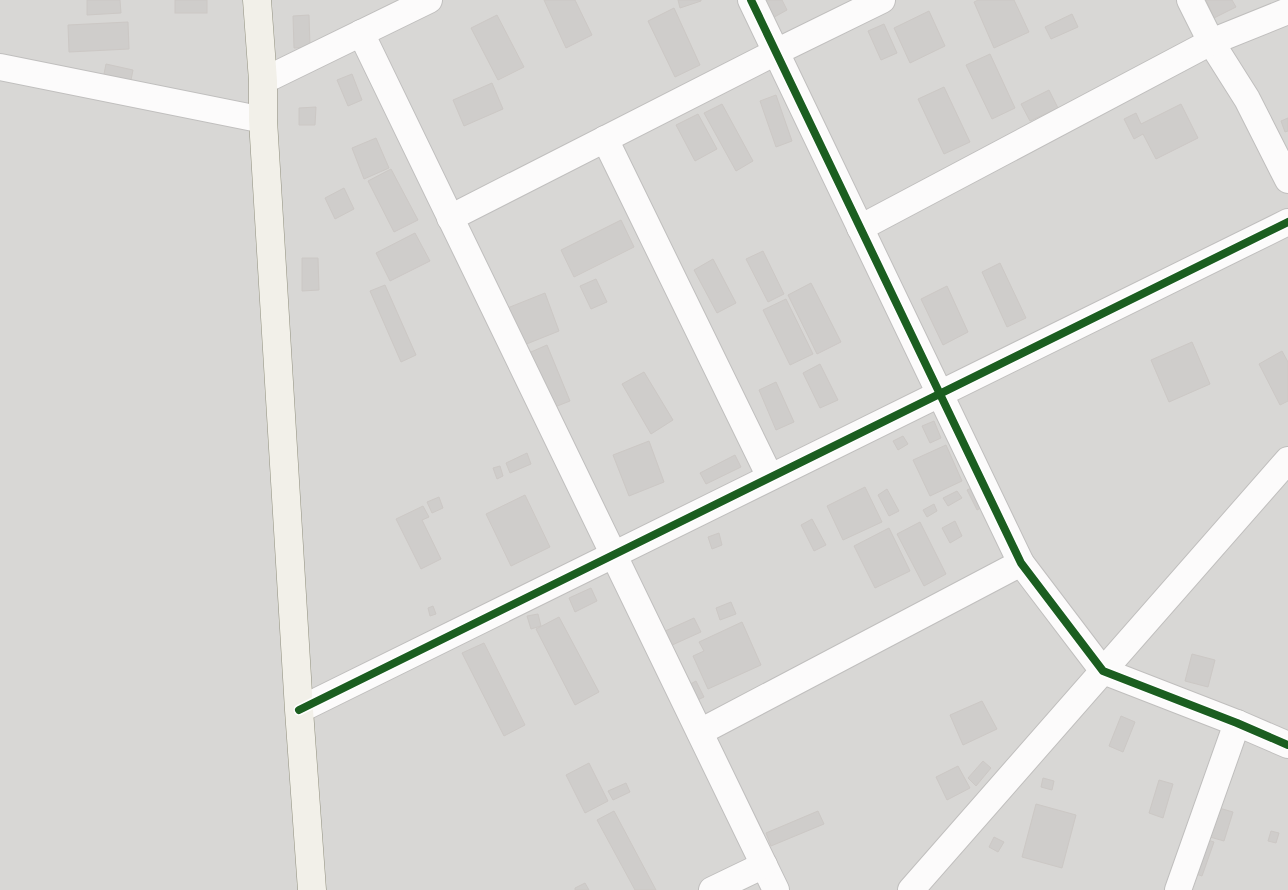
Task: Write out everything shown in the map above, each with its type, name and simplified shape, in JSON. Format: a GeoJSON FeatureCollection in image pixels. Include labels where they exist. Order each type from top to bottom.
{"type":"FeatureCollection","features":[{"type":"Feature","properties":{"kind":"street"},"geometry":{"type":"LineString","coordinates":[[257,0],[299,710],[312,890]]}},
{"type":"Feature","properties":{"kind":"street"},"geometry":{"type":"LineString","coordinates":[[263,81],[429,0]]}},
{"type":"Feature","properties":{"kind":"street"},"geometry":{"type":"LineString","coordinates":[[751,0],[1021,563],[1103,671],[1288,745]]}},
{"type":"Feature","properties":{"kind":"street"},"geometry":{"type":"LineString","coordinates":[[450,218],[882,0]]}},
{"type":"Feature","properties":{"kind":"street"},"geometry":{"type":"LineString","coordinates":[[1190,0],[1212,42],[1247,99],[1288,180]]}},
{"type":"Feature","properties":{"kind":"street"},"geometry":{"type":"LineString","coordinates":[[860,228],[1212,42],[1288,11]]}},
{"type":"Feature","properties":{"kind":"street"},"geometry":{"type":"LineString","coordinates":[[360,33],[776,890]]}},
{"type":"Feature","properties":{"kind":"street"},"geometry":{"type":"LineString","coordinates":[[0,67],[263,120]]}},
{"type":"Feature","properties":{"kind":"street"},"geometry":{"type":"LineString","coordinates":[[605,139],[770,478]]}},
{"type":"Feature","properties":{"kind":"street"},"geometry":{"type":"LineString","coordinates":[[299,710],[1288,222]]}},
{"type":"Feature","properties":{"kind":"street"},"geometry":{"type":"LineString","coordinates":[[911,890],[1288,460]]}},
{"type":"Feature","properties":{"kind":"street"},"geometry":{"type":"LineString","coordinates":[[700,732],[1021,563]]}},
{"type":"Feature","properties":{"kind":"street"},"geometry":{"type":"LineString","coordinates":[[1178,890],[1237,723]]}},
{"type":"Feature","properties":{"kind":"street"},"geometry":{"type":"LineString","coordinates":[[712,890],[764,865]]}},
{"type":"Feature","properties":{"kind":"shaded area"},"geometry":{"type":"Polygon","coordinates":[[[0,0],[1288,0],[1288,890],[0,890],[0,0]]]}},
{"type":"Feature","properties":{"kind":"building"},"geometry":{"type":"Polygon","coordinates":[[[87,0],[120,0],[121,13],[87,15],[87,0]]]}},
{"type":"Feature","properties":{"kind":"building"},"geometry":{"type":"Polygon","coordinates":[[[175,0],[207,0],[207,13],[175,13],[175,0]]]}},
{"type":"Feature","properties":{"kind":"building"},"geometry":{"type":"Polygon","coordinates":[[[544,0],[575,0],[592,35],[566,48],[544,0]]]}},
{"type":"Feature","properties":{"kind":"building"},"geometry":{"type":"Polygon","coordinates":[[[678,0],[701,0],[701,1],[680,8],[678,0]]]}},
{"type":"Feature","properties":{"kind":"building"},"geometry":{"type":"Polygon","coordinates":[[[757,0],[782,0],[787,10],[767,21],[757,0]]]}},
{"type":"Feature","properties":{"kind":"building"},"geometry":{"type":"Polygon","coordinates":[[[978,0],[1014,0],[1029,32],[994,48],[974,2],[978,0]]]}},
{"type":"Feature","properties":{"kind":"building"},"geometry":{"type":"Polygon","coordinates":[[[1206,0],[1232,0],[1236,7],[1214,18],[1206,0]]]}},
{"type":"Feature","properties":{"kind":"building"},"geometry":{"type":"Polygon","coordinates":[[[674,8],[700,65],[675,77],[648,21],[674,8]]]}},
{"type":"Feature","properties":{"kind":"building"},"geometry":{"type":"Polygon","coordinates":[[[929,11],[945,46],[910,63],[894,28],[929,11]]]}},
{"type":"Feature","properties":{"kind":"building"},"geometry":{"type":"Polygon","coordinates":[[[1072,14],[1078,27],[1051,39],[1045,27],[1072,14]]]}},
{"type":"Feature","properties":{"kind":"building"},"geometry":{"type":"Polygon","coordinates":[[[309,15],[310,47],[294,48],[293,16],[309,15]]]}},
{"type":"Feature","properties":{"kind":"building"},"geometry":{"type":"Polygon","coordinates":[[[497,15],[524,67],[498,80],[471,28],[497,15]]]}},
{"type":"Feature","properties":{"kind":"building"},"geometry":{"type":"Polygon","coordinates":[[[128,22],[129,49],[69,52],[68,25],[128,22]]]}},
{"type":"Feature","properties":{"kind":"building"},"geometry":{"type":"Polygon","coordinates":[[[884,24],[897,53],[881,60],[868,31],[884,24]]]}},
{"type":"Feature","properties":{"kind":"building"},"geometry":{"type":"Polygon","coordinates":[[[990,54],[1015,108],[992,119],[966,65],[990,54]]]}},
{"type":"Feature","properties":{"kind":"building"},"geometry":{"type":"Polygon","coordinates":[[[106,64],[133,70],[130,85],[103,79],[106,64]]]}},
{"type":"Feature","properties":{"kind":"building"},"geometry":{"type":"Polygon","coordinates":[[[352,74],[362,100],[348,106],[337,80],[352,74]]]}},
{"type":"Feature","properties":{"kind":"building"},"geometry":{"type":"Polygon","coordinates":[[[492,83],[503,109],[464,126],[453,100],[492,83]]]}},
{"type":"Feature","properties":{"kind":"building"},"geometry":{"type":"Polygon","coordinates":[[[944,87],[970,142],[944,154],[918,99],[944,87]]]}},
{"type":"Feature","properties":{"kind":"building"},"geometry":{"type":"Polygon","coordinates":[[[1049,90],[1058,108],[1030,121],[1021,104],[1049,90]]]}},
{"type":"Feature","properties":{"kind":"building"},"geometry":{"type":"Polygon","coordinates":[[[776,95],[792,141],[776,147],[760,101],[776,95]]]}},
{"type":"Feature","properties":{"kind":"building"},"geometry":{"type":"Polygon","coordinates":[[[722,104],[753,161],[736,171],[704,113],[722,104]]]}},
{"type":"Feature","properties":{"kind":"building"},"geometry":{"type":"Polygon","coordinates":[[[1181,104],[1198,138],[1156,159],[1143,134],[1134,139],[1124,119],[1136,113],[1141,124],[1181,104]]]}},
{"type":"Feature","properties":{"kind":"building"},"geometry":{"type":"Polygon","coordinates":[[[316,107],[315,125],[299,125],[299,108],[316,107]]]}},
{"type":"Feature","properties":{"kind":"building"},"geometry":{"type":"Polygon","coordinates":[[[698,114],[717,149],[695,161],[676,125],[698,114]]]}},
{"type":"Feature","properties":{"kind":"building"},"geometry":{"type":"Polygon","coordinates":[[[1288,118],[1288,131],[1285,132],[1281,121],[1288,118]]]}},
{"type":"Feature","properties":{"kind":"building"},"geometry":{"type":"Polygon","coordinates":[[[376,138],[389,168],[364,179],[352,148],[376,138]]]}},
{"type":"Feature","properties":{"kind":"building"},"geometry":{"type":"Polygon","coordinates":[[[391,169],[418,220],[394,232],[368,181],[391,169]]]}},
{"type":"Feature","properties":{"kind":"building"},"geometry":{"type":"Polygon","coordinates":[[[344,188],[354,209],[335,219],[325,198],[344,188]]]}},
{"type":"Feature","properties":{"kind":"building"},"geometry":{"type":"Polygon","coordinates":[[[621,220],[634,247],[574,277],[561,250],[621,220]]]}},
{"type":"Feature","properties":{"kind":"building"},"geometry":{"type":"Polygon","coordinates":[[[415,233],[430,261],[390,281],[376,253],[415,233]]]}},
{"type":"Feature","properties":{"kind":"building"},"geometry":{"type":"Polygon","coordinates":[[[763,251],[784,294],[768,302],[746,259],[763,251]]]}},
{"type":"Feature","properties":{"kind":"building"},"geometry":{"type":"Polygon","coordinates":[[[302,258],[318,258],[319,290],[302,291],[302,258]]]}},
{"type":"Feature","properties":{"kind":"building"},"geometry":{"type":"Polygon","coordinates":[[[713,259],[736,303],[717,313],[694,270],[713,259]]]}},
{"type":"Feature","properties":{"kind":"building"},"geometry":{"type":"Polygon","coordinates":[[[1000,263],[1026,318],[1007,327],[982,272],[1000,263]]]}},
{"type":"Feature","properties":{"kind":"building"},"geometry":{"type":"Polygon","coordinates":[[[596,279],[607,302],[591,309],[580,286],[596,279]]]}},
{"type":"Feature","properties":{"kind":"building"},"geometry":{"type":"Polygon","coordinates":[[[811,283],[841,342],[817,354],[788,295],[811,283]]]}},
{"type":"Feature","properties":{"kind":"building"},"geometry":{"type":"Polygon","coordinates":[[[385,285],[416,355],[401,362],[370,291],[385,285]]]}},
{"type":"Feature","properties":{"kind":"building"},"geometry":{"type":"Polygon","coordinates":[[[947,286],[968,332],[943,345],[921,299],[947,286]]]}},
{"type":"Feature","properties":{"kind":"building"},"geometry":{"type":"Polygon","coordinates":[[[545,293],[559,331],[519,347],[505,309],[545,293]]]}},
{"type":"Feature","properties":{"kind":"building"},"geometry":{"type":"Polygon","coordinates":[[[786,299],[813,354],[790,365],[763,310],[786,299]]]}},
{"type":"Feature","properties":{"kind":"building"},"geometry":{"type":"Polygon","coordinates":[[[1192,342],[1210,384],[1169,402],[1151,360],[1192,342]]]}},
{"type":"Feature","properties":{"kind":"building"},"geometry":{"type":"Polygon","coordinates":[[[547,345],[570,401],[547,410],[524,355],[547,345]]]}},
{"type":"Feature","properties":{"kind":"building"},"geometry":{"type":"Polygon","coordinates":[[[1282,351],[1288,362],[1288,401],[1280,405],[1259,364],[1282,351]]]}},
{"type":"Feature","properties":{"kind":"building"},"geometry":{"type":"Polygon","coordinates":[[[820,364],[838,400],[820,408],[803,373],[820,364]]]}},
{"type":"Feature","properties":{"kind":"building"},"geometry":{"type":"Polygon","coordinates":[[[644,372],[673,420],[651,434],[622,384],[644,372]]]}},
{"type":"Feature","properties":{"kind":"building"},"geometry":{"type":"Polygon","coordinates":[[[776,382],[794,422],[776,430],[759,390],[776,382]]]}},
{"type":"Feature","properties":{"kind":"building"},"geometry":{"type":"Polygon","coordinates":[[[934,421],[941,438],[930,443],[922,426],[934,421]]]}},
{"type":"Feature","properties":{"kind":"building"},"geometry":{"type":"Polygon","coordinates":[[[903,436],[908,444],[898,450],[893,441],[903,436]]]}},
{"type":"Feature","properties":{"kind":"building"},"geometry":{"type":"Polygon","coordinates":[[[649,441],[664,482],[629,496],[613,455],[649,441]]]}},
{"type":"Feature","properties":{"kind":"building"},"geometry":{"type":"Polygon","coordinates":[[[946,445],[962,481],[930,496],[913,460],[946,445]]]}},
{"type":"Feature","properties":{"kind":"building"},"geometry":{"type":"Polygon","coordinates":[[[527,453],[531,464],[510,473],[506,463],[527,453]]]}},
{"type":"Feature","properties":{"kind":"building"},"geometry":{"type":"Polygon","coordinates":[[[735,455],[741,467],[706,484],[700,473],[735,455]]]}},
{"type":"Feature","properties":{"kind":"building"},"geometry":{"type":"Polygon","coordinates":[[[500,466],[503,476],[497,479],[493,468],[500,466]]]}},
{"type":"Feature","properties":{"kind":"building"},"geometry":{"type":"Polygon","coordinates":[[[976,486],[986,505],[977,510],[967,490],[976,486]]]}},
{"type":"Feature","properties":{"kind":"building"},"geometry":{"type":"Polygon","coordinates":[[[865,487],[882,522],[843,540],[827,506],[865,487]]]}},
{"type":"Feature","properties":{"kind":"building"},"geometry":{"type":"Polygon","coordinates":[[[887,489],[899,511],[889,516],[878,495],[887,489]]]}},
{"type":"Feature","properties":{"kind":"building"},"geometry":{"type":"Polygon","coordinates":[[[957,491],[962,498],[948,506],[943,498],[957,491]]]}},
{"type":"Feature","properties":{"kind":"building"},"geometry":{"type":"Polygon","coordinates":[[[525,495],[550,547],[511,566],[486,514],[525,495]]]}},
{"type":"Feature","properties":{"kind":"building"},"geometry":{"type":"Polygon","coordinates":[[[439,497],[443,508],[432,513],[427,502],[439,497]]]}},
{"type":"Feature","properties":{"kind":"building"},"geometry":{"type":"Polygon","coordinates":[[[934,504],[937,511],[927,517],[923,510],[934,504]]]}},
{"type":"Feature","properties":{"kind":"building"},"geometry":{"type":"Polygon","coordinates":[[[423,506],[429,517],[422,520],[441,559],[421,569],[396,519],[423,506]]]}},
{"type":"Feature","properties":{"kind":"building"},"geometry":{"type":"Polygon","coordinates":[[[812,519],[826,545],[814,551],[801,525],[812,519]]]}},
{"type":"Feature","properties":{"kind":"building"},"geometry":{"type":"Polygon","coordinates":[[[955,521],[962,536],[950,543],[942,528],[955,521]]]}},
{"type":"Feature","properties":{"kind":"building"},"geometry":{"type":"Polygon","coordinates":[[[920,522],[946,574],[924,586],[897,534],[920,522]]]}},
{"type":"Feature","properties":{"kind":"building"},"geometry":{"type":"Polygon","coordinates":[[[889,528],[910,571],[875,588],[854,546],[889,528]]]}},
{"type":"Feature","properties":{"kind":"building"},"geometry":{"type":"Polygon","coordinates":[[[719,533],[722,545],[712,549],[708,537],[719,533]]]}},
{"type":"Feature","properties":{"kind":"building"},"geometry":{"type":"Polygon","coordinates":[[[591,588],[597,601],[575,612],[569,598],[591,588]]]}},
{"type":"Feature","properties":{"kind":"building"},"geometry":{"type":"Polygon","coordinates":[[[731,602],[736,614],[720,620],[716,608],[731,602]]]}},
{"type":"Feature","properties":{"kind":"building"},"geometry":{"type":"Polygon","coordinates":[[[433,606],[436,614],[430,616],[428,608],[433,606]]]}},
{"type":"Feature","properties":{"kind":"building"},"geometry":{"type":"Polygon","coordinates":[[[538,614],[541,626],[531,629],[527,616],[538,614]]]}},
{"type":"Feature","properties":{"kind":"building"},"geometry":{"type":"Polygon","coordinates":[[[559,617],[599,692],[575,705],[536,629],[559,617]]]}},
{"type":"Feature","properties":{"kind":"building"},"geometry":{"type":"Polygon","coordinates":[[[694,618],[701,632],[670,646],[663,632],[694,618]]]}},
{"type":"Feature","properties":{"kind":"building"},"geometry":{"type":"Polygon","coordinates":[[[742,622],[761,665],[708,689],[693,656],[704,651],[699,642],[742,622]]]}},
{"type":"Feature","properties":{"kind":"building"},"geometry":{"type":"Polygon","coordinates":[[[484,643],[525,725],[504,736],[462,653],[484,643]]]}},
{"type":"Feature","properties":{"kind":"building"},"geometry":{"type":"Polygon","coordinates":[[[1192,654],[1215,660],[1208,687],[1185,681],[1192,654]]]}},
{"type":"Feature","properties":{"kind":"building"},"geometry":{"type":"Polygon","coordinates":[[[696,681],[704,697],[691,703],[683,688],[696,681]]]}},
{"type":"Feature","properties":{"kind":"building"},"geometry":{"type":"Polygon","coordinates":[[[982,701],[997,729],[963,745],[950,715],[982,701]]]}},
{"type":"Feature","properties":{"kind":"building"},"geometry":{"type":"Polygon","coordinates":[[[1121,716],[1135,722],[1123,752],[1109,746],[1121,716]]]}},
{"type":"Feature","properties":{"kind":"building"},"geometry":{"type":"Polygon","coordinates":[[[983,761],[991,768],[976,786],[968,778],[983,761]]]}},
{"type":"Feature","properties":{"kind":"building"},"geometry":{"type":"Polygon","coordinates":[[[589,763],[608,801],[585,813],[566,775],[589,763]]]}},
{"type":"Feature","properties":{"kind":"building"},"geometry":{"type":"Polygon","coordinates":[[[958,766],[970,788],[947,800],[936,777],[958,766]]]}},
{"type":"Feature","properties":{"kind":"building"},"geometry":{"type":"Polygon","coordinates":[[[1043,778],[1054,781],[1052,790],[1041,787],[1043,778]]]}},
{"type":"Feature","properties":{"kind":"building"},"geometry":{"type":"Polygon","coordinates":[[[1159,780],[1173,784],[1163,818],[1149,813],[1159,780]]]}},
{"type":"Feature","properties":{"kind":"building"},"geometry":{"type":"Polygon","coordinates":[[[626,783],[630,792],[613,800],[608,791],[626,783]]]}},
{"type":"Feature","properties":{"kind":"building"},"geometry":{"type":"Polygon","coordinates":[[[1036,804],[1076,815],[1062,868],[1022,857],[1036,804]]]}},
{"type":"Feature","properties":{"kind":"building"},"geometry":{"type":"Polygon","coordinates":[[[1212,806],[1233,812],[1224,841],[1203,835],[1212,806]]]}},
{"type":"Feature","properties":{"kind":"building"},"geometry":{"type":"Polygon","coordinates":[[[614,811],[656,890],[635,890],[597,820],[614,811]]]}},
{"type":"Feature","properties":{"kind":"building"},"geometry":{"type":"Polygon","coordinates":[[[818,811],[824,824],[771,846],[766,833],[818,811]]]}},
{"type":"Feature","properties":{"kind":"building"},"geometry":{"type":"Polygon","coordinates":[[[1271,831],[1279,833],[1276,843],[1268,841],[1271,831]]]}},
{"type":"Feature","properties":{"kind":"building"},"geometry":{"type":"Polygon","coordinates":[[[994,837],[1004,842],[998,852],[989,847],[994,837]]]}},
{"type":"Feature","properties":{"kind":"building"},"geometry":{"type":"Polygon","coordinates":[[[1202,838],[1214,842],[1202,876],[1190,872],[1202,838]]]}},
{"type":"Feature","properties":{"kind":"building"},"geometry":{"type":"Polygon","coordinates":[[[585,883],[589,890],[575,890],[575,888],[585,883]]]}},
{"type":"Feature","properties":{"kind":"cycle path"},"geometry":{"type":"LineString","coordinates":[[751,0],[1021,563],[1103,671],[1288,745]]}},
{"type":"Feature","properties":{"kind":"cycle path"},"geometry":{"type":"LineString","coordinates":[[299,710],[1288,222]]}}]}
